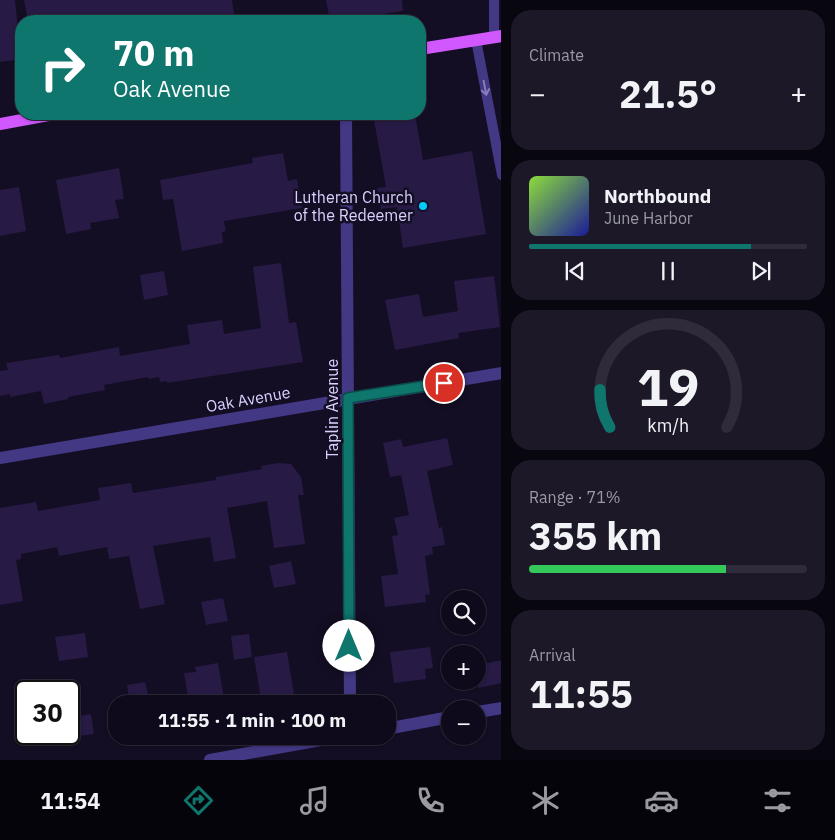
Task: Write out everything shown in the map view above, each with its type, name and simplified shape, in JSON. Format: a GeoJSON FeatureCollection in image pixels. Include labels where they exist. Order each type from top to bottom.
{"type":"FeatureCollection","features":[{"type":"Feature","properties":{"kind":"main road"},"geometry":{"type":"LineString","coordinates":[[426,48],[498,36]]}},
{"type":"Feature","properties":{"kind":"main road"},"geometry":{"type":"LineString","coordinates":[[0,124],[22,120]]}},
{"type":"Feature","properties":{"kind":"street","name":"Taplin Avenue"},"geometry":{"type":"LineString","coordinates":[[346,120],[350,695]]}},
{"type":"Feature","properties":{"kind":"street","name":"Oak Avenue"},"geometry":{"type":"LineString","coordinates":[[0,458],[501,373]]}},
{"type":"Feature","properties":{"kind":"street"},"geometry":{"type":"LineString","coordinates":[[486,711],[501,708]]}},
{"type":"Feature","properties":{"kind":"street"},"geometry":{"type":"LineString","coordinates":[[396,726],[441,719]]}},
{"type":"Feature","properties":{"kind":"street"},"geometry":{"type":"LineString","coordinates":[[210,760],[293,745]]}},
{"type":"Feature","properties":{"kind":"lane"},"geometry":{"type":"LineString","coordinates":[[494,0],[498,36]]}},
{"type":"Feature","properties":{"kind":"lane"},"geometry":{"type":"LineString","coordinates":[[476,40],[501,175]]}},
{"type":"Feature","properties":{"kind":"building"},"geometry":{"type":"Polygon","coordinates":[[[0,0],[15,0],[17,15],[15,15],[15,60],[0,62],[0,0]]]}},
{"type":"Feature","properties":{"kind":"building"},"geometry":{"type":"Polygon","coordinates":[[[24,0],[232,0],[234,15],[194,15],[27,15],[24,0]]]}},
{"type":"Feature","properties":{"kind":"building"},"geometry":{"type":"Polygon","coordinates":[[[326,0],[402,0],[403,11],[376,15],[329,15],[326,0]]]}},
{"type":"Feature","properties":{"kind":"building"},"geometry":{"type":"Polygon","coordinates":[[[374,120],[416,120],[423,160],[472,151],[486,234],[403,248],[397,207],[381,209],[377,188],[386,187],[374,120]]]}},
{"type":"Feature","properties":{"kind":"building"},"geometry":{"type":"Polygon","coordinates":[[[283,153],[288,181],[297,179],[302,208],[224,221],[226,231],[222,232],[223,243],[182,251],[173,199],[163,200],[160,180],[253,163],[252,158],[283,153]]]}},
{"type":"Feature","properties":{"kind":"building"},"geometry":{"type":"Polygon","coordinates":[[[119,168],[124,199],[115,200],[119,218],[90,223],[91,229],[66,234],[56,180],[119,168]]]}},
{"type":"Feature","properties":{"kind":"building"},"geometry":{"type":"Polygon","coordinates":[[[19,187],[26,231],[0,236],[0,190],[19,187]]]}},
{"type":"Feature","properties":{"kind":"building"},"geometry":{"type":"Polygon","coordinates":[[[281,263],[289,323],[296,322],[303,362],[167,383],[167,381],[160,382],[159,377],[149,379],[148,377],[104,385],[105,390],[44,404],[41,391],[10,397],[10,394],[0,396],[0,371],[8,370],[6,363],[59,355],[60,358],[119,347],[120,356],[190,344],[187,325],[222,320],[224,334],[261,328],[253,267],[281,263]]]}},
{"type":"Feature","properties":{"kind":"building"},"geometry":{"type":"Polygon","coordinates":[[[164,271],[168,295],[144,300],[140,275],[164,271]]]}},
{"type":"Feature","properties":{"kind":"building"},"geometry":{"type":"Polygon","coordinates":[[[494,276],[500,327],[458,333],[459,338],[395,350],[385,300],[419,294],[423,317],[458,311],[454,281],[494,276]]]}},
{"type":"Feature","properties":{"kind":"building"},"geometry":{"type":"Polygon","coordinates":[[[447,438],[453,465],[427,471],[439,528],[442,527],[445,545],[432,547],[433,554],[425,556],[430,594],[425,595],[426,602],[385,607],[381,576],[398,574],[392,536],[398,535],[394,518],[409,515],[401,475],[390,477],[383,443],[401,439],[403,447],[447,438]]]}},
{"type":"Feature","properties":{"kind":"building"},"geometry":{"type":"Polygon","coordinates":[[[278,463],[291,464],[301,477],[304,495],[298,495],[305,544],[274,548],[267,501],[227,508],[236,558],[214,562],[210,537],[153,546],[165,604],[140,609],[129,556],[109,559],[107,547],[59,556],[57,547],[21,554],[21,559],[16,560],[23,601],[0,605],[0,508],[36,502],[38,511],[100,500],[98,488],[131,483],[133,493],[216,480],[216,477],[262,469],[261,466],[278,463]]]}},
{"type":"Feature","properties":{"kind":"building"},"geometry":{"type":"Polygon","coordinates":[[[291,561],[296,584],[274,588],[269,566],[291,561]]]}},
{"type":"Feature","properties":{"kind":"building"},"geometry":{"type":"Polygon","coordinates":[[[223,598],[228,621],[206,625],[201,602],[223,598]]]}},
{"type":"Feature","properties":{"kind":"building"},"geometry":{"type":"Polygon","coordinates":[[[85,633],[88,657],[59,661],[55,637],[85,633]]]}},
{"type":"Feature","properties":{"kind":"building"},"geometry":{"type":"Polygon","coordinates":[[[249,634],[252,657],[234,660],[231,636],[249,634]]]}},
{"type":"Feature","properties":{"kind":"building"},"geometry":{"type":"Polygon","coordinates":[[[430,647],[433,668],[425,669],[426,679],[394,683],[390,652],[430,647]]]}},
{"type":"Feature","properties":{"kind":"building"},"geometry":{"type":"Polygon","coordinates":[[[287,652],[294,694],[260,695],[254,657],[287,652]]]}},
{"type":"Feature","properties":{"kind":"building"},"geometry":{"type":"Polygon","coordinates":[[[501,660],[501,683],[486,686],[486,663],[501,660]]]}},
{"type":"Feature","properties":{"kind":"building"},"geometry":{"type":"Polygon","coordinates":[[[218,663],[223,695],[188,695],[184,673],[196,672],[195,667],[218,663]]]}},
{"type":"Feature","properties":{"kind":"building"},"geometry":{"type":"Polygon","coordinates":[[[145,682],[148,695],[129,695],[127,685],[145,682]]]}},
{"type":"Feature","properties":{"kind":"building"},"geometry":{"type":"Polygon","coordinates":[[[91,714],[94,734],[80,736],[80,716],[91,714]]]}},
{"type":"Feature","properties":{"kind":"place","name":"Lutheran Church of the Redeemer"},"geometry":{"type":"Point","coordinates":[423,206]}},
{"type":"Feature","properties":{"kind":"route"},"geometry":{"type":"LineString","coordinates":[[349,646],[348,398],[444,383]]}}]}
